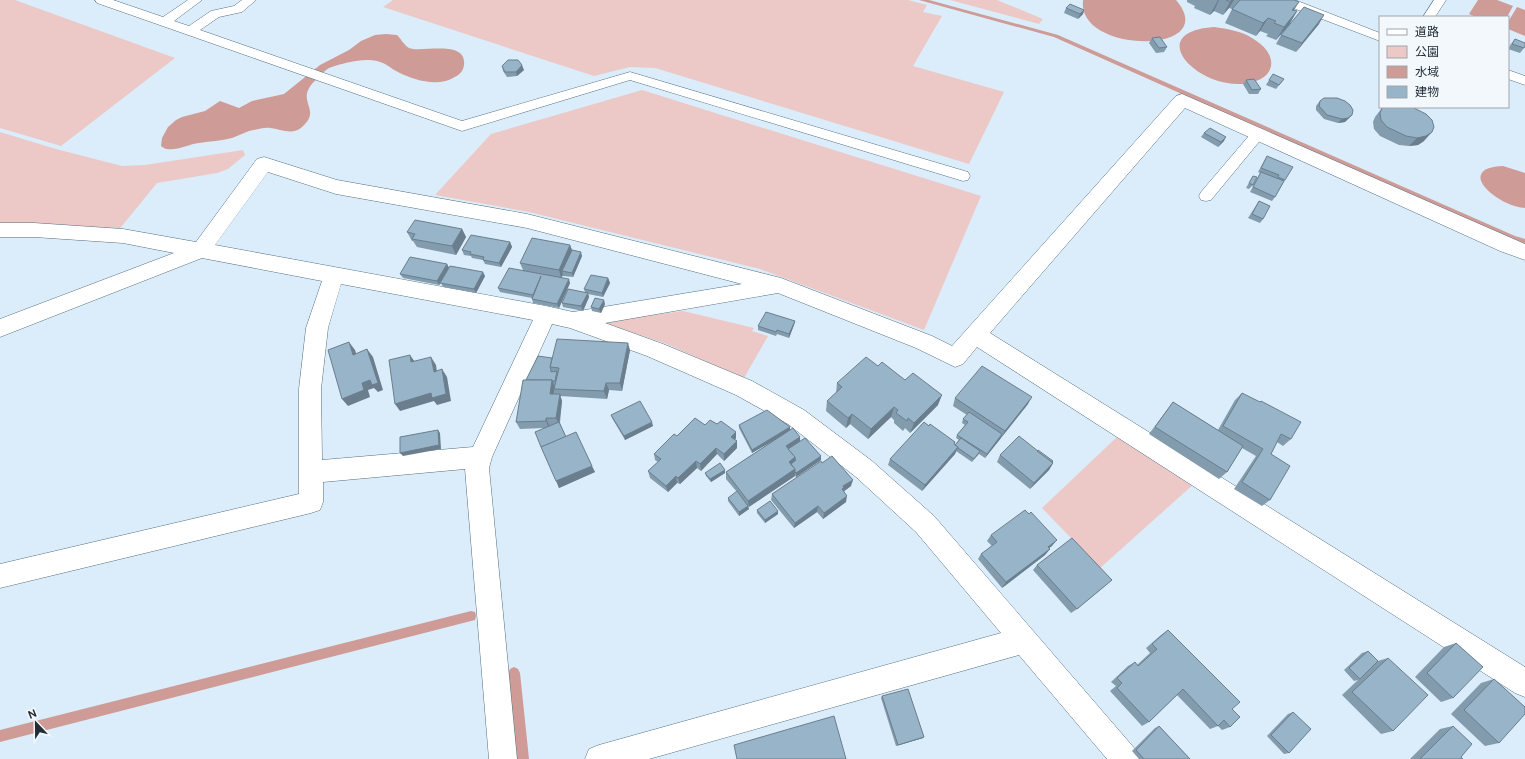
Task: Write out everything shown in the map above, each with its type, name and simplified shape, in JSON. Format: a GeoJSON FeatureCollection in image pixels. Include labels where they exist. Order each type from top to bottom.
{"type":"FeatureCollection","features":[{"type":"Feature","properties":{"kind":"street"},"geometry":{"type":"LineString","coordinates":[[0,328],[200,251],[264,164],[336,187],[527,221],[780,286],[924,342],[955,358],[1182,100],[1507,246],[1525,252]]}},
{"type":"Feature","properties":{"kind":"street"},"geometry":{"type":"LineString","coordinates":[[0,230],[34,230],[123,236],[546,314],[572,320],[655,350],[744,388],[796,417],[864,469],[925,524],[1125,759]]}},
{"type":"Feature","properties":{"kind":"street"},"geometry":{"type":"LineString","coordinates":[[0,576],[311,502],[310,389],[317,328],[334,275]]}},
{"type":"Feature","properties":{"kind":"street"},"geometry":{"type":"LineString","coordinates":[[572,320],[780,286]]}},
{"type":"Feature","properties":{"kind":"street"},"geometry":{"type":"LineString","coordinates":[[503,759],[477,468],[480,457],[546,314]]}},
{"type":"Feature","properties":{"kind":"street"},"geometry":{"type":"LineString","coordinates":[[975,335],[1525,684]]}},
{"type":"Feature","properties":{"kind":"street"},"geometry":{"type":"LineString","coordinates":[[310,472],[480,457]]}},
{"type":"Feature","properties":{"kind":"street"},"geometry":{"type":"LineString","coordinates":[[599,759],[1024,640]]}},
{"type":"Feature","properties":{"kind":"lane"},"geometry":{"type":"LineString","coordinates":[[101,0],[462,126],[630,76],[963,176]]}},
{"type":"Feature","properties":{"kind":"lane"},"geometry":{"type":"LineString","coordinates":[[164,22],[196,0]]}},
{"type":"Feature","properties":{"kind":"lane"},"geometry":{"type":"LineString","coordinates":[[191,31],[215,14],[238,9],[250,0]]}},
{"type":"Feature","properties":{"kind":"lane"},"geometry":{"type":"LineString","coordinates":[[1284,0],[1379,37]]}},
{"type":"Feature","properties":{"kind":"lane"},"geometry":{"type":"LineString","coordinates":[[1430,16],[1440,0]]}},
{"type":"Feature","properties":{"kind":"lane"},"geometry":{"type":"LineString","coordinates":[[1509,74],[1525,81]]}},
{"type":"Feature","properties":{"kind":"lane"},"geometry":{"type":"LineString","coordinates":[[1206,196],[1258,134]]}},
{"type":"Feature","properties":{"kind":"green space"},"geometry":{"type":"Polygon","coordinates":[[[0,0],[15,0],[175,58],[61,146],[0,128],[0,0]]]}},
{"type":"Feature","properties":{"kind":"green space"},"geometry":{"type":"Polygon","coordinates":[[[393,0],[908,0],[927,5],[923,12],[942,16],[913,66],[1004,92],[969,164],[655,68],[630,67],[594,76],[383,7],[393,0]]]}},
{"type":"Feature","properties":{"kind":"green space"},"geometry":{"type":"Polygon","coordinates":[[[950,0],[997,0],[1043,19],[1039,24],[950,0]]]}},
{"type":"Feature","properties":{"kind":"green space"},"geometry":{"type":"Polygon","coordinates":[[[642,90],[981,196],[924,330],[760,269],[529,212],[435,195],[491,134],[642,90]]]}},
{"type":"Feature","properties":{"kind":"green space"},"geometry":{"type":"Polygon","coordinates":[[[0,132],[56,149],[122,166],[145,165],[243,150],[245,155],[228,169],[217,173],[157,183],[117,232],[0,224],[0,132]]]}},
{"type":"Feature","properties":{"kind":"green space"},"geometry":{"type":"Polygon","coordinates":[[[683,311],[754,328],[752,331],[768,336],[744,378],[664,343],[601,322],[683,311]]]}},
{"type":"Feature","properties":{"kind":"green space"},"geometry":{"type":"Polygon","coordinates":[[[1117,437],[1195,483],[1100,568],[1042,508],[1117,437]]]}},
{"type":"Feature","properties":{"kind":"water"},"geometry":{"type":"Polygon","coordinates":[[[1083,0],[1176,0],[1185,18],[1180,31],[1165,39],[1144,41],[1122,39],[1101,31],[1087,18],[1083,0]]]}},
{"type":"Feature","properties":{"kind":"water"},"geometry":{"type":"Polygon","coordinates":[[[1478,0],[1497,0],[1513,6],[1508,16],[1474,16],[1469,14],[1478,0]]]}},
{"type":"Feature","properties":{"kind":"water"},"geometry":{"type":"Polygon","coordinates":[[[1517,7],[1525,10],[1525,36],[1509,29],[1509,20],[1517,7]]]}},
{"type":"Feature","properties":{"kind":"water"},"geometry":{"type":"Polygon","coordinates":[[[1214,27],[1239,32],[1252,38],[1261,45],[1268,52],[1271,59],[1271,66],[1268,73],[1254,82],[1242,84],[1224,83],[1208,77],[1194,69],[1184,58],[1180,48],[1182,38],[1193,31],[1214,27]]]}},
{"type":"Feature","properties":{"kind":"water"},"geometry":{"type":"Polygon","coordinates":[[[375,35],[397,35],[409,48],[442,49],[458,52],[463,57],[463,70],[457,76],[447,81],[433,82],[411,78],[383,63],[371,60],[335,66],[323,73],[310,86],[307,93],[307,99],[310,115],[308,120],[298,130],[290,132],[265,128],[249,131],[228,139],[195,144],[175,149],[166,149],[161,146],[162,138],[168,127],[182,117],[205,111],[220,101],[239,108],[252,101],[284,94],[320,65],[349,50],[361,41],[375,35]]]}},
{"type":"Feature","properties":{"kind":"water"},"geometry":{"type":"Polygon","coordinates":[[[1503,166],[1525,173],[1525,208],[1514,206],[1502,201],[1485,187],[1481,180],[1482,173],[1489,168],[1503,166]]]}},
{"type":"Feature","properties":{"kind":"building"},"geometry":{"type":"Polygon","coordinates":[[[1240,0],[1294,0],[1299,2],[1292,10],[1297,11],[1284,27],[1274,23],[1276,21],[1268,18],[1263,23],[1232,9],[1240,0]]]}},
{"type":"Feature","properties":{"kind":"building"},"geometry":{"type":"Polygon","coordinates":[[[1070,4],[1084,10],[1080,14],[1066,8],[1070,4]]]}},
{"type":"Feature","properties":{"kind":"building"},"geometry":{"type":"Polygon","coordinates":[[[1304,7],[1324,15],[1302,43],[1281,35],[1304,7]]]}},
{"type":"Feature","properties":{"kind":"building"},"geometry":{"type":"Polygon","coordinates":[[[1160,37],[1167,47],[1159,48],[1152,38],[1160,37]]]}},
{"type":"Feature","properties":{"kind":"building"},"geometry":{"type":"Polygon","coordinates":[[[1515,39],[1525,43],[1524,48],[1512,44],[1515,39]]]}},
{"type":"Feature","properties":{"kind":"building"},"geometry":{"type":"Polygon","coordinates":[[[508,60],[518,60],[522,65],[516,72],[505,72],[502,66],[508,60]]]}},
{"type":"Feature","properties":{"kind":"building"},"geometry":{"type":"Polygon","coordinates":[[[1273,74],[1284,79],[1279,85],[1269,80],[1273,74]]]}},
{"type":"Feature","properties":{"kind":"building"},"geometry":{"type":"Polygon","coordinates":[[[1254,79],[1261,89],[1252,90],[1246,80],[1254,79]]]}},
{"type":"Feature","properties":{"kind":"building"},"geometry":{"type":"Polygon","coordinates":[[[1324,98],[1337,98],[1345,101],[1353,110],[1352,115],[1348,118],[1342,119],[1327,115],[1319,106],[1320,101],[1324,98]]]}},
{"type":"Feature","properties":{"kind":"building"},"geometry":{"type":"Polygon","coordinates":[[[1382,108],[1414,108],[1426,114],[1432,120],[1434,127],[1432,132],[1426,136],[1417,138],[1406,136],[1387,127],[1381,120],[1380,113],[1382,108]]]}},
{"type":"Feature","properties":{"kind":"building"},"geometry":{"type":"Polygon","coordinates":[[[1210,128],[1226,137],[1221,142],[1204,133],[1210,128]]]}},
{"type":"Feature","properties":{"kind":"building"},"geometry":{"type":"Polygon","coordinates":[[[1267,156],[1293,167],[1285,180],[1278,177],[1279,175],[1261,168],[1267,156]]]}},
{"type":"Feature","properties":{"kind":"building"},"geometry":{"type":"Polygon","coordinates":[[[1261,172],[1284,181],[1275,197],[1253,187],[1261,172]]]}},
{"type":"Feature","properties":{"kind":"building"},"geometry":{"type":"Polygon","coordinates":[[[1253,176],[1257,177],[1253,185],[1249,183],[1253,176]]]}},
{"type":"Feature","properties":{"kind":"building"},"geometry":{"type":"Polygon","coordinates":[[[1259,201],[1270,206],[1263,219],[1252,214],[1259,201]]]}},
{"type":"Feature","properties":{"kind":"building"},"geometry":{"type":"Polygon","coordinates":[[[415,220],[462,229],[452,246],[412,239],[415,234],[407,232],[415,220]]]}},
{"type":"Feature","properties":{"kind":"building"},"geometry":{"type":"Polygon","coordinates":[[[471,235],[510,242],[499,263],[483,260],[484,257],[470,254],[471,252],[462,250],[471,235]]]}},
{"type":"Feature","properties":{"kind":"building"},"geometry":{"type":"Polygon","coordinates":[[[532,238],[570,245],[559,270],[520,263],[532,238]]]}},
{"type":"Feature","properties":{"kind":"building"},"geometry":{"type":"Polygon","coordinates":[[[572,250],[581,252],[572,273],[562,271],[572,250]]]}},
{"type":"Feature","properties":{"kind":"building"},"geometry":{"type":"Polygon","coordinates":[[[410,257],[447,264],[437,281],[400,274],[410,257]]]}},
{"type":"Feature","properties":{"kind":"building"},"geometry":{"type":"Polygon","coordinates":[[[450,266],[483,272],[474,289],[440,283],[450,266]]]}},
{"type":"Feature","properties":{"kind":"building"},"geometry":{"type":"Polygon","coordinates":[[[509,268],[569,279],[557,304],[532,299],[541,276],[533,295],[498,288],[509,268]]]}},
{"type":"Feature","properties":{"kind":"building"},"geometry":{"type":"Polygon","coordinates":[[[591,275],[608,278],[602,293],[584,289],[591,275]]]}},
{"type":"Feature","properties":{"kind":"building"},"geometry":{"type":"Polygon","coordinates":[[[568,289],[588,293],[581,306],[562,303],[568,289]]]}},
{"type":"Feature","properties":{"kind":"building"},"geometry":{"type":"Polygon","coordinates":[[[595,298],[604,300],[599,309],[591,307],[595,298]]]}},
{"type":"Feature","properties":{"kind":"building"},"geometry":{"type":"Polygon","coordinates":[[[766,312],[795,321],[789,334],[777,330],[776,332],[758,326],[766,312]]]}},
{"type":"Feature","properties":{"kind":"building"},"geometry":{"type":"Polygon","coordinates":[[[557,339],[628,343],[620,383],[606,383],[604,391],[554,389],[559,368],[550,367],[557,339]]]}},
{"type":"Feature","properties":{"kind":"building"},"geometry":{"type":"Polygon","coordinates":[[[349,342],[353,355],[367,349],[378,383],[372,385],[370,380],[362,383],[364,390],[342,399],[328,350],[349,342]]]}},
{"type":"Feature","properties":{"kind":"building"},"geometry":{"type":"Polygon","coordinates":[[[410,355],[411,362],[431,357],[434,372],[442,369],[446,394],[432,398],[431,393],[395,404],[389,360],[410,355]]]}},
{"type":"Feature","properties":{"kind":"building"},"geometry":{"type":"Polygon","coordinates":[[[538,356],[552,358],[550,367],[551,372],[557,371],[555,381],[526,380],[538,356]]]}},
{"type":"Feature","properties":{"kind":"building"},"geometry":{"type":"Polygon","coordinates":[[[866,357],[878,366],[882,362],[905,380],[913,373],[942,395],[914,423],[908,418],[907,421],[896,413],[898,410],[894,407],[871,429],[852,414],[848,418],[827,401],[842,387],[837,383],[866,357]]]}},
{"type":"Feature","properties":{"kind":"building"},"geometry":{"type":"Polygon","coordinates":[[[982,366],[1032,397],[1005,431],[955,398],[982,366]]]}},
{"type":"Feature","properties":{"kind":"building"},"geometry":{"type":"Polygon","coordinates":[[[523,380],[552,380],[550,394],[560,394],[556,418],[546,418],[546,421],[516,422],[523,380]]]}},
{"type":"Feature","properties":{"kind":"building"},"geometry":{"type":"Polygon","coordinates":[[[1242,393],[1260,402],[1261,401],[1301,422],[1291,439],[1281,434],[1271,454],[1290,466],[1270,500],[1242,482],[1263,449],[1223,426],[1242,393]]]}},
{"type":"Feature","properties":{"kind":"building"},"geometry":{"type":"Polygon","coordinates":[[[640,401],[652,422],[624,436],[611,415],[640,401]]]}},
{"type":"Feature","properties":{"kind":"building"},"geometry":{"type":"Polygon","coordinates":[[[1173,402],[1243,446],[1227,472],[1155,427],[1173,402]]]}},
{"type":"Feature","properties":{"kind":"building"},"geometry":{"type":"Polygon","coordinates":[[[767,410],[790,427],[752,450],[739,425],[767,410]]]}},
{"type":"Feature","properties":{"kind":"building"},"geometry":{"type":"Polygon","coordinates":[[[969,412],[1002,434],[987,454],[957,435],[968,422],[963,419],[969,412]]]}},
{"type":"Feature","properties":{"kind":"building"},"geometry":{"type":"Polygon","coordinates":[[[695,418],[705,425],[710,420],[717,424],[721,421],[736,432],[731,437],[737,441],[724,454],[716,448],[700,464],[696,461],[678,478],[676,476],[666,486],[648,471],[661,459],[654,454],[674,434],[677,436],[695,418]]]}},
{"type":"Feature","properties":{"kind":"building"},"geometry":{"type":"Polygon","coordinates":[[[559,422],[566,437],[541,447],[535,432],[559,422]]]}},
{"type":"Feature","properties":{"kind":"building"},"geometry":{"type":"Polygon","coordinates":[[[924,422],[929,426],[930,424],[955,442],[954,444],[958,447],[925,485],[890,459],[924,422]]]}},
{"type":"Feature","properties":{"kind":"building"},"geometry":{"type":"Polygon","coordinates":[[[793,428],[800,437],[786,446],[795,457],[789,462],[795,469],[748,501],[726,472],[793,428]]]}},
{"type":"Feature","properties":{"kind":"building"},"geometry":{"type":"Polygon","coordinates":[[[438,430],[439,445],[400,453],[400,437],[438,430]]]}},
{"type":"Feature","properties":{"kind":"building"},"geometry":{"type":"Polygon","coordinates":[[[576,432],[592,466],[556,481],[541,447],[576,432]]]}},
{"type":"Feature","properties":{"kind":"building"},"geometry":{"type":"Polygon","coordinates":[[[1019,436],[1053,463],[1034,483],[1000,455],[1019,436]]]}},
{"type":"Feature","properties":{"kind":"building"},"geometry":{"type":"Polygon","coordinates":[[[805,438],[821,456],[796,473],[791,464],[796,460],[795,457],[788,449],[805,438]]]}},
{"type":"Feature","properties":{"kind":"building"},"geometry":{"type":"Polygon","coordinates":[[[961,438],[980,451],[974,459],[955,445],[961,438]]]}},
{"type":"Feature","properties":{"kind":"building"},"geometry":{"type":"Polygon","coordinates":[[[1038,450],[1053,461],[1052,462],[1037,451],[1038,450]]]}},
{"type":"Feature","properties":{"kind":"building"},"geometry":{"type":"Polygon","coordinates":[[[832,456],[853,480],[843,486],[844,488],[842,489],[847,496],[824,513],[818,506],[795,523],[772,494],[821,461],[822,463],[832,456]]]}},
{"type":"Feature","properties":{"kind":"building"},"geometry":{"type":"Polygon","coordinates":[[[720,463],[725,470],[710,479],[705,473],[720,463]]]}},
{"type":"Feature","properties":{"kind":"building"},"geometry":{"type":"Polygon","coordinates":[[[737,491],[748,506],[739,512],[728,498],[737,491]]]}},
{"type":"Feature","properties":{"kind":"building"},"geometry":{"type":"Polygon","coordinates":[[[770,501],[778,511],[765,520],[757,510],[770,501]]]}},
{"type":"Feature","properties":{"kind":"building"},"geometry":{"type":"Polygon","coordinates":[[[1025,510],[1029,514],[1031,512],[1057,540],[1048,547],[1050,549],[1006,582],[981,554],[997,542],[991,535],[1025,510]]]}},
{"type":"Feature","properties":{"kind":"building"},"geometry":{"type":"Polygon","coordinates":[[[1072,538],[1112,580],[1077,609],[1037,565],[1072,538]]]}},
{"type":"Feature","properties":{"kind":"building"},"geometry":{"type":"Polygon","coordinates":[[[1168,630],[1240,702],[1232,709],[1240,717],[1230,727],[1224,720],[1218,726],[1183,689],[1149,722],[1117,688],[1122,683],[1117,678],[1135,662],[1138,666],[1157,649],[1152,644],[1168,630]]]}},
{"type":"Feature","properties":{"kind":"building"},"geometry":{"type":"Polygon","coordinates":[[[1456,643],[1483,667],[1453,698],[1427,673],[1456,643]]]}},
{"type":"Feature","properties":{"kind":"building"},"geometry":{"type":"Polygon","coordinates":[[[1368,651],[1378,661],[1360,679],[1349,668],[1368,651]]]}},
{"type":"Feature","properties":{"kind":"building"},"geometry":{"type":"Polygon","coordinates":[[[1388,658],[1428,695],[1393,731],[1352,692],[1388,658]]]}},
{"type":"Feature","properties":{"kind":"building"},"geometry":{"type":"Polygon","coordinates":[[[1494,679],[1525,707],[1525,714],[1499,743],[1464,710],[1494,679]]]}},
{"type":"Feature","properties":{"kind":"building"},"geometry":{"type":"Polygon","coordinates":[[[908,689],[924,737],[898,745],[882,696],[908,689]]]}},
{"type":"Feature","properties":{"kind":"building"},"geometry":{"type":"Polygon","coordinates":[[[1293,712],[1311,729],[1289,753],[1271,735],[1293,712]]]}},
{"type":"Feature","properties":{"kind":"building"},"geometry":{"type":"Polygon","coordinates":[[[834,716],[846,759],[737,759],[734,745],[834,716]]]}},
{"type":"Feature","properties":{"kind":"building"},"geometry":{"type":"Polygon","coordinates":[[[1159,726],[1190,759],[1144,759],[1136,750],[1159,726]]]}},
{"type":"Feature","properties":{"kind":"building"},"geometry":{"type":"Polygon","coordinates":[[[1453,726],[1472,744],[1461,757],[1463,759],[1420,759],[1453,726]]]}},
{"type":"Feature","properties":{"kind":"waterway"},"geometry":{"type":"LineString","coordinates":[[922,0],[1056,36],[1512,238],[1525,242]]}},
{"type":"Feature","properties":{"kind":"waterway"},"geometry":{"type":"LineString","coordinates":[[0,736],[471,616]]}},
{"type":"Feature","properties":{"kind":"waterway"},"geometry":{"type":"LineString","coordinates":[[514,673],[523,759]]}}]}
